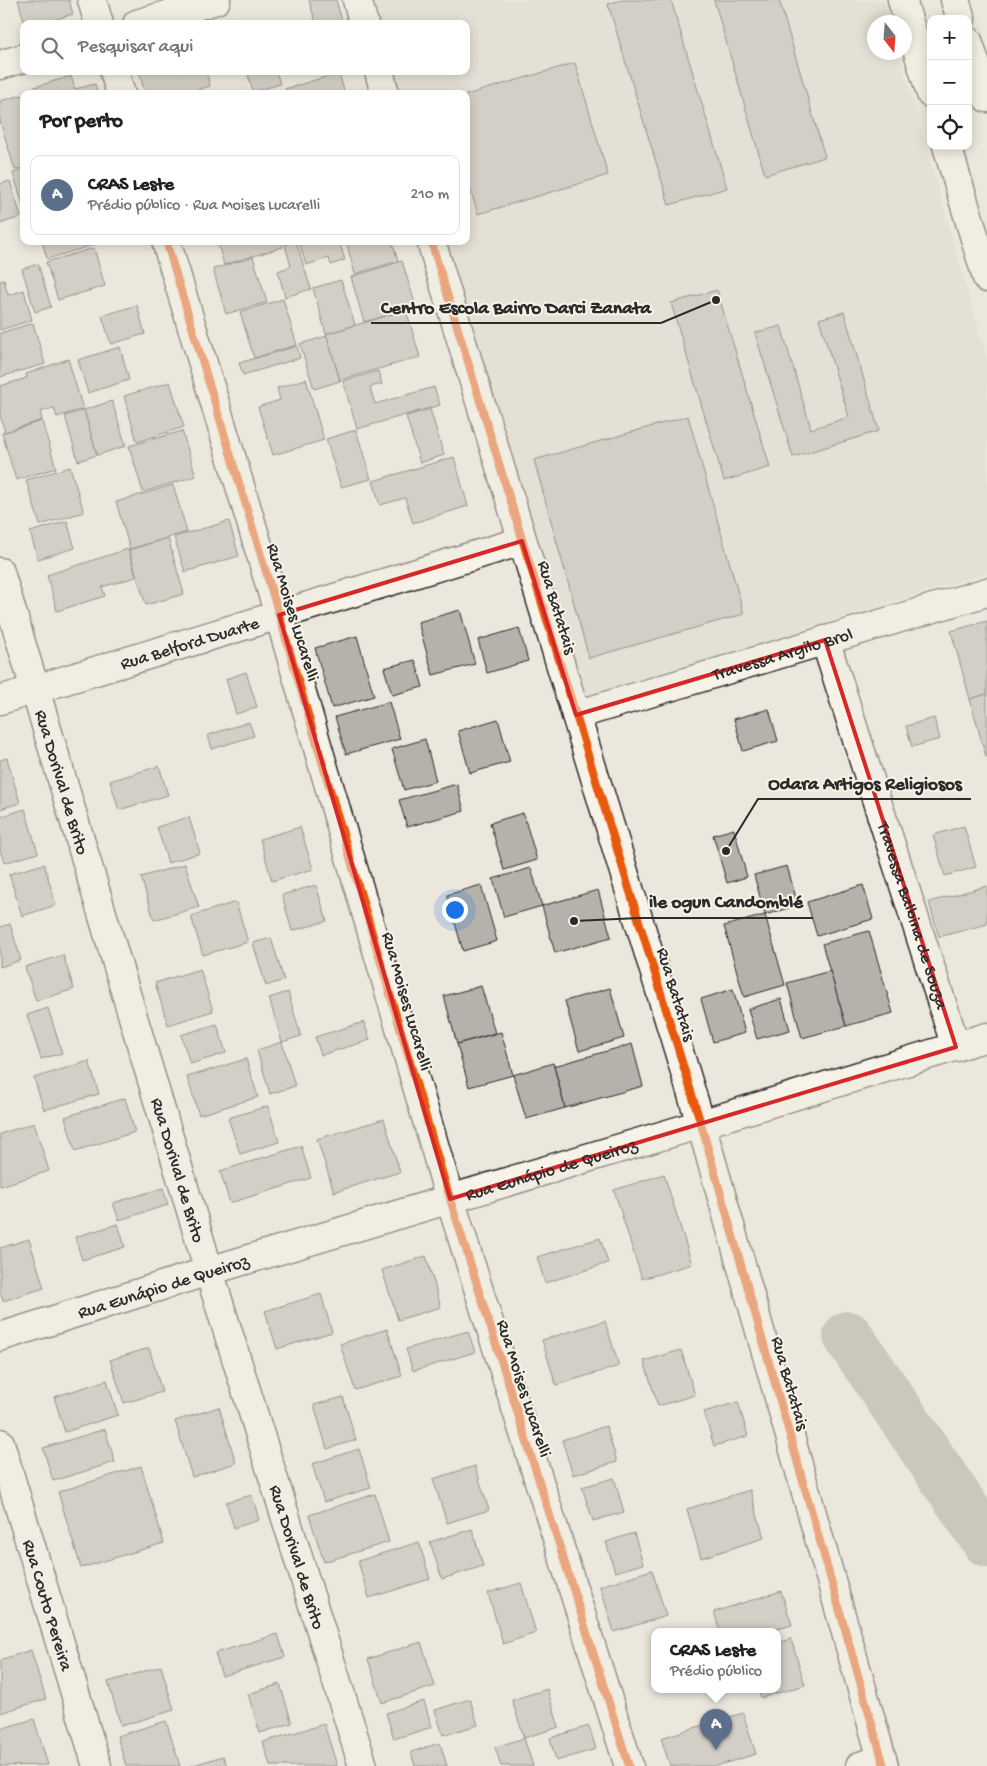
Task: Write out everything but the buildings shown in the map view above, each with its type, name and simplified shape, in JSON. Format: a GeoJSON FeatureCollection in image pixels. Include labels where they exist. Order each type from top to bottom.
{"type":"FeatureCollection","features":[{"type":"Feature","properties":{"kind":"street"},"geometry":{"type":"LineString","coordinates":[[92,0],[98,20]]}},
{"type":"Feature","properties":{"kind":"street"},"geometry":{"type":"LineString","coordinates":[[150,20],[216,0]]}},
{"type":"Feature","properties":{"kind":"street"},"geometry":{"type":"LineString","coordinates":[[357,0],[363,20]]}},
{"type":"Feature","properties":{"kind":"street"},"geometry":{"type":"LineString","coordinates":[[902,0],[927,81]]}},
{"type":"Feature","properties":{"kind":"street"},"geometry":{"type":"LineString","coordinates":[[955,0],[960,15]]}},
{"type":"Feature","properties":{"kind":"street"},"geometry":{"type":"LineString","coordinates":[[972,53],[987,98]]}},
{"type":"Feature","properties":{"kind":"street"},"geometry":{"type":"LineString","coordinates":[[0,65],[20,59]]}},
{"type":"Feature","properties":{"kind":"street"},"geometry":{"type":"LineString","coordinates":[[115,75],[120,90]]}},
{"type":"Feature","properties":{"kind":"street"},"geometry":{"type":"LineString","coordinates":[[379,75],[384,90]]}},
{"type":"Feature","properties":{"kind":"street"},"geometry":{"type":"LineString","coordinates":[[948,150],[987,278]]}},
{"type":"Feature","properties":{"kind":"street","name":"Rua Moises Lucarelli"},"geometry":{"type":"LineString","coordinates":[[167,245],[280,615],[450,1199],[629,1766]]}},
{"type":"Feature","properties":{"kind":"street","name":"Rua Batatais"},"geometry":{"type":"LineString","coordinates":[[432,245],[701,1124],[876,1764]]}},
{"type":"Feature","properties":{"kind":"street","name":"Rua Belford Duarte"},"geometry":{"type":"LineString","coordinates":[[0,700],[522,540]]}},
{"type":"Feature","properties":{"kind":"street","name":"Rua Dorival de Brito"},"geometry":{"type":"LineString","coordinates":[[0,572],[209,1271],[363,1766]]}},
{"type":"Feature","properties":{"kind":"street","name":"Travessa Argilo Brol"},"geometry":{"type":"LineString","coordinates":[[576,716],[987,592]]}},
{"type":"Feature","properties":{"kind":"street","name":"Travessa Balbina de Souza"},"geometry":{"type":"LineString","coordinates":[[824,640],[956,1046]]}},
{"type":"Feature","properties":{"kind":"street","name":"Rua Eunápio de Queiroz"},"geometry":{"type":"LineString","coordinates":[[0,1336],[209,1271],[987,1037]]}},
{"type":"Feature","properties":{"kind":"street","name":"Rua Couto Pereira"},"geometry":{"type":"LineString","coordinates":[[0,1443],[97,1766]]}},
{"type":"Feature","properties":{"kind":"highlighted area"},"geometry":{"type":"Polygon","coordinates":[[[522,541],[576,715],[825,640],[956,1047],[450,1199],[279,615],[522,541]]]}},
{"type":"Feature","properties":{"kind":"shaded area"},"geometry":{"type":"Polygon","coordinates":[[[372,0],[884,0],[888,15],[867,15],[867,60],[901,60],[987,359],[987,573],[582,698],[445,245],[470,245],[470,90],[399,90],[394,75],[470,75],[470,20],[378,20],[372,0]]]}},
{"type":"Feature","properties":{"kind":"waterway"},"geometry":{"type":"LineString","coordinates":[[848,1336],[987,1542]]}},
{"type":"Feature","properties":{"kind":"cycle path"},"geometry":{"type":"LineString","coordinates":[[167,245],[279,615],[450,1199],[629,1766]]}},
{"type":"Feature","properties":{"kind":"cycle path"},"geometry":{"type":"LineString","coordinates":[[432,245],[701,1124],[884,1766]]}},
{"type":"Feature","properties":{"kind":"place","name":"Centro Escola Bairro Darci Zanata"},"geometry":{"type":"Point","coordinates":[716,300]}},
{"type":"Feature","properties":{"kind":"place","name":"Odara Artigos Religiosos"},"geometry":{"type":"Point","coordinates":[726,851]}},
{"type":"Feature","properties":{"kind":"place","name":"ile ogun Candomblé"},"geometry":{"type":"Point","coordinates":[574,921]}},
{"type":"Feature","properties":{"kind":"place","name":"CRAS Leste"},"geometry":{"type":"Point","coordinates":[716,1750]}}]}
